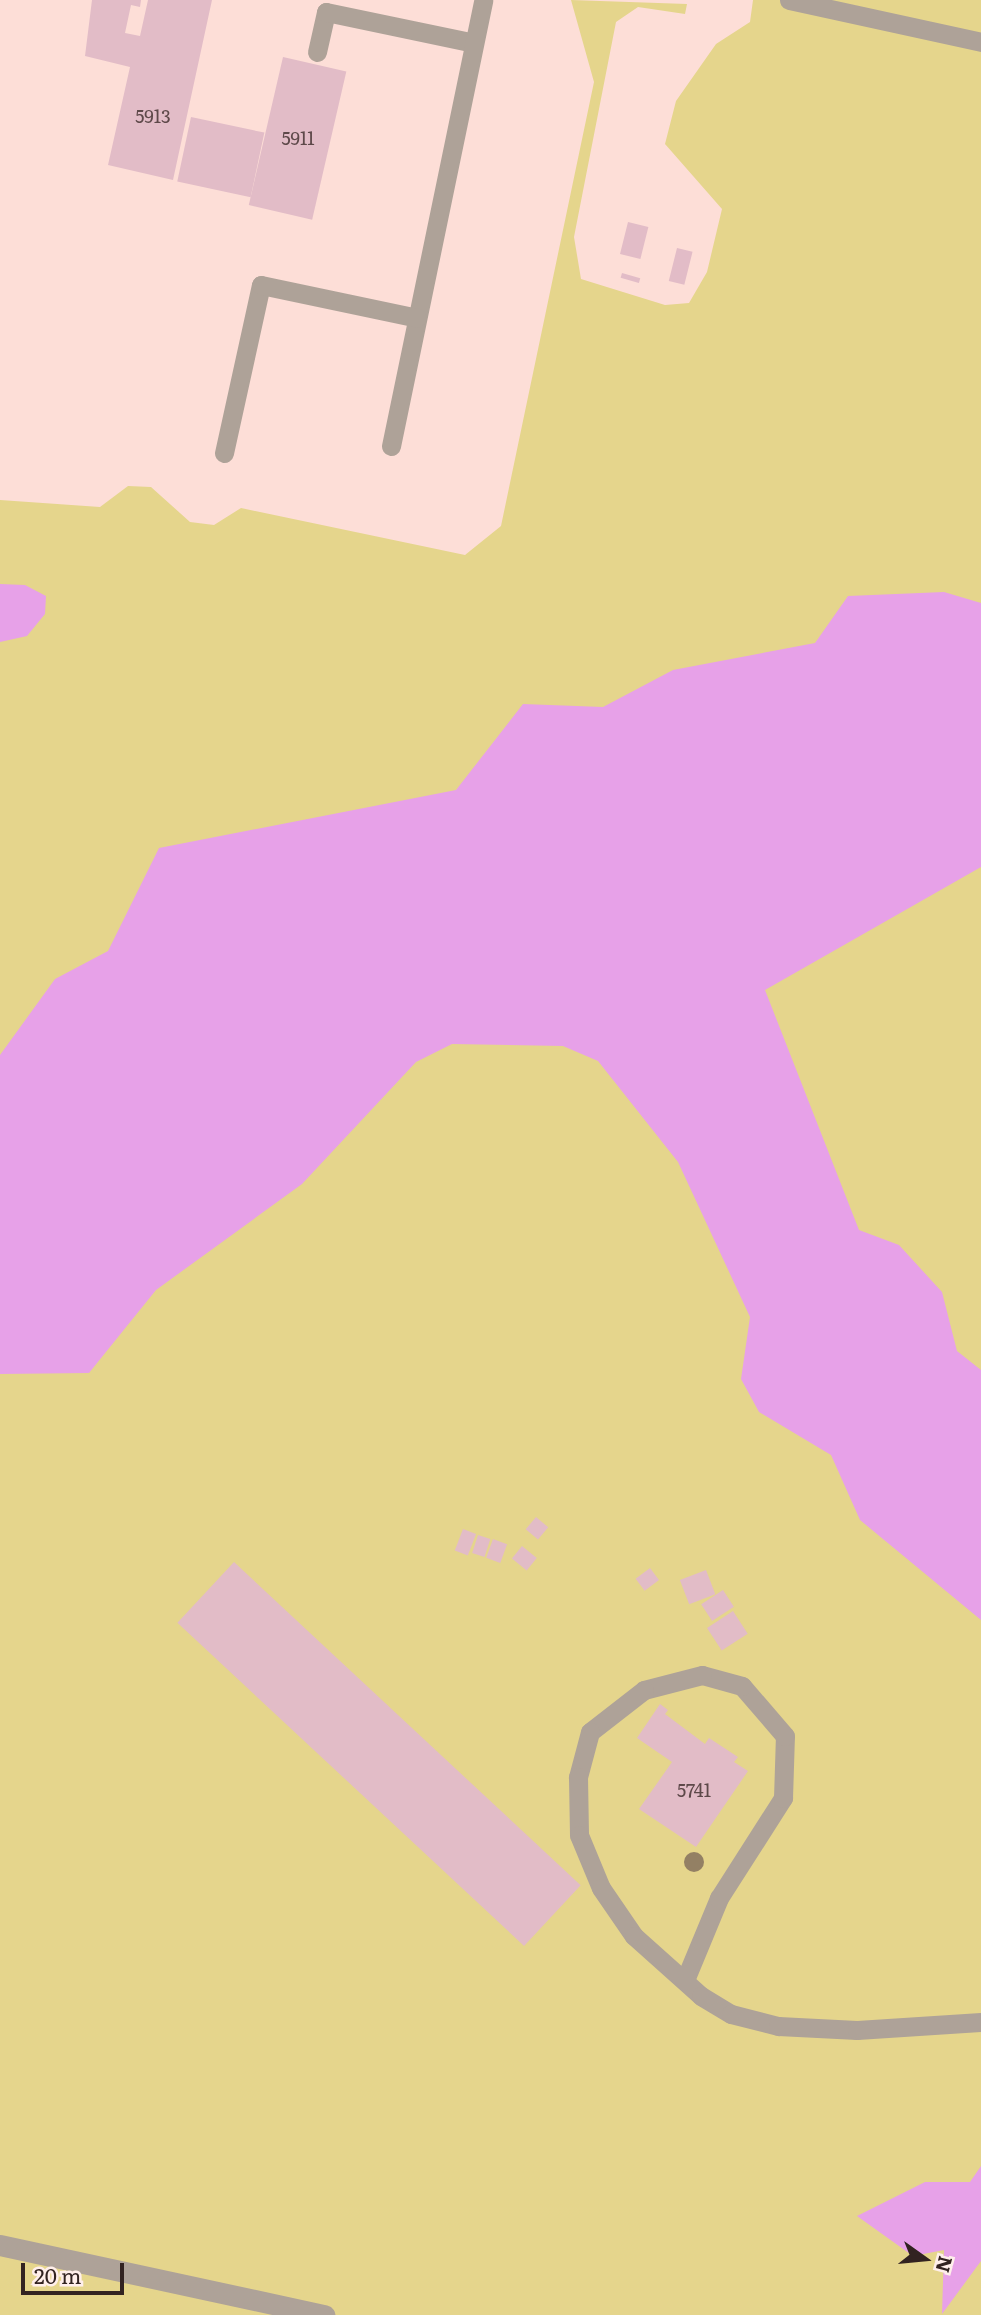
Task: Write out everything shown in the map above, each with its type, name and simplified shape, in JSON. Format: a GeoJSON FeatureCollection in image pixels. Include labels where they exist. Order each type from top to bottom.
{"type":"FeatureCollection","features":[{"type":"Feature","properties":{"kind":"street"},"geometry":{"type":"LineString","coordinates":[[0,2245],[325,2315]]}},
{"type":"Feature","properties":{"kind":"lane"},"geometry":{"type":"LineString","coordinates":[[391,446],[483,0]]}},
{"type":"Feature","properties":{"kind":"lane"},"geometry":{"type":"LineString","coordinates":[[789,0],[981,42]]}},
{"type":"Feature","properties":{"kind":"lane"},"geometry":{"type":"LineString","coordinates":[[317,52],[326,12],[474,44]]}},
{"type":"Feature","properties":{"kind":"lane"},"geometry":{"type":"LineString","coordinates":[[224,453],[261,285],[417,318]]}},
{"type":"Feature","properties":{"kind":"lane"},"geometry":{"type":"LineString","coordinates":[[685,1980],[719,1898],[783,1798],[785,1736],[742,1686],[702,1675],[644,1690],[590,1732],[578,1777],[579,1835],[600,1888],[634,1936],[701,1996],[731,2014],[778,2026],[857,2030],[981,2022]]}},
{"type":"Feature","properties":{"kind":"shaded area"},"geometry":{"type":"Polygon","coordinates":[[[571,0],[687,4],[685,14],[638,7],[616,22],[574,237],[581,279],[665,305],[689,303],[707,272],[722,209],[665,144],[676,101],[716,44],[750,22],[753,0],[981,0],[981,2315],[0,2315],[0,500],[100,507],[128,486],[151,487],[190,522],[214,525],[241,508],[465,555],[501,526],[594,82],[571,0]]]}},
{"type":"Feature","properties":{"kind":"shaded area"},"geometry":{"type":"Polygon","coordinates":[[[0,584],[25,585],[46,596],[45,614],[27,636],[0,642],[0,584]]]}},
{"type":"Feature","properties":{"kind":"shaded area"},"geometry":{"type":"Polygon","coordinates":[[[944,592],[981,603],[981,867],[765,990],[859,1230],[899,1245],[942,1292],[957,1351],[981,1370],[981,1620],[860,1520],[831,1455],[759,1412],[741,1379],[750,1317],[678,1162],[598,1061],[563,1046],[452,1044],[416,1062],[302,1184],[156,1290],[89,1373],[0,1374],[0,1055],[55,979],[108,951],[159,848],[456,790],[523,704],[603,707],[673,670],[815,643],[848,596],[944,592]]]}},
{"type":"Feature","properties":{"kind":"shaded area"},"geometry":{"type":"Polygon","coordinates":[[[981,2166],[981,2261],[942,2314],[944,2250],[913,2256],[857,2216],[925,2182],[970,2182],[981,2166]]]}},
{"type":"Feature","properties":{"kind":"building"},"geometry":{"type":"Polygon","coordinates":[[[92,0],[141,0],[140,7],[131,5],[125,33],[140,36],[148,0],[212,0],[173,180],[108,165],[130,67],[85,56],[92,0]]]}},
{"type":"Feature","properties":{"kind":"building"},"geometry":{"type":"Polygon","coordinates":[[[283,57],[346,72],[312,220],[249,205],[283,57]]]}},
{"type":"Feature","properties":{"kind":"building"},"geometry":{"type":"Polygon","coordinates":[[[191,117],[264,133],[251,197],[177,182],[191,117]]]}},
{"type":"Feature","properties":{"kind":"building"},"geometry":{"type":"Polygon","coordinates":[[[628,222],[648,227],[640,259],[620,254],[628,222]]]}},
{"type":"Feature","properties":{"kind":"building"},"geometry":{"type":"Polygon","coordinates":[[[677,248],[693,252],[684,285],[669,281],[677,248]]]}},
{"type":"Feature","properties":{"kind":"building"},"geometry":{"type":"Polygon","coordinates":[[[622,273],[640,278],[639,283],[621,278],[622,273]]]}},
{"type":"Feature","properties":{"kind":"building"},"geometry":{"type":"Polygon","coordinates":[[[536,1517],[548,1527],[538,1540],[526,1529],[536,1517]]]}},
{"type":"Feature","properties":{"kind":"building"},"geometry":{"type":"Polygon","coordinates":[[[463,1529],[476,1534],[468,1555],[455,1550],[463,1529]]]}},
{"type":"Feature","properties":{"kind":"building"},"geometry":{"type":"Polygon","coordinates":[[[478,1535],[490,1539],[484,1557],[472,1553],[478,1535]]]}},
{"type":"Feature","properties":{"kind":"building"},"geometry":{"type":"Polygon","coordinates":[[[493,1539],[507,1544],[500,1563],[486,1558],[493,1539]]]}},
{"type":"Feature","properties":{"kind":"building"},"geometry":{"type":"Polygon","coordinates":[[[522,1546],[537,1558],[527,1570],[512,1558],[522,1546]]]}},
{"type":"Feature","properties":{"kind":"building"},"geometry":{"type":"Polygon","coordinates":[[[234,1562],[581,1885],[524,1946],[177,1623],[234,1562]]]}},
{"type":"Feature","properties":{"kind":"building"},"geometry":{"type":"Polygon","coordinates":[[[650,1568],[659,1580],[645,1591],[636,1579],[650,1568]]]}},
{"type":"Feature","properties":{"kind":"building"},"geometry":{"type":"Polygon","coordinates":[[[706,1570],[715,1594],[689,1604],[680,1580],[706,1570]]]}},
{"type":"Feature","properties":{"kind":"building"},"geometry":{"type":"Polygon","coordinates":[[[723,1590],[734,1607],[712,1621],[701,1604],[723,1590]]]}},
{"type":"Feature","properties":{"kind":"building"},"geometry":{"type":"Polygon","coordinates":[[[733,1611],[748,1634],[722,1651],[707,1628],[733,1611]]]}},
{"type":"Feature","properties":{"kind":"building"},"geometry":{"type":"Polygon","coordinates":[[[660,1704],[668,1710],[665,1714],[705,1744],[709,1738],[738,1757],[734,1762],[748,1771],[696,1847],[639,1809],[672,1762],[637,1738],[660,1704]]]}}]}
